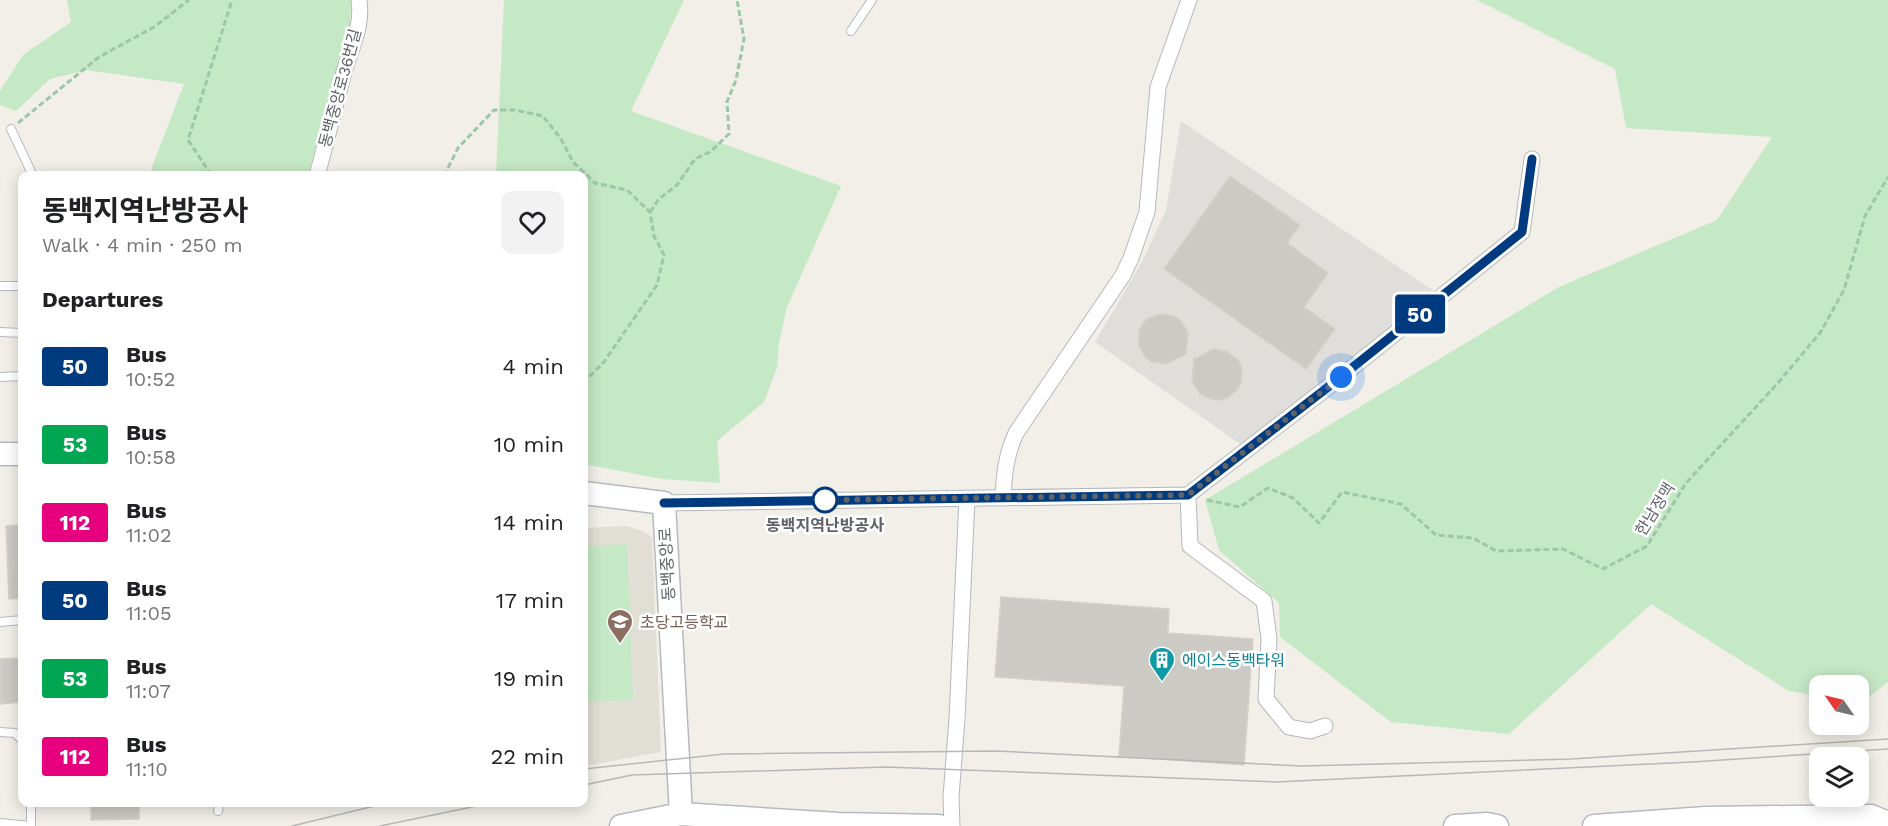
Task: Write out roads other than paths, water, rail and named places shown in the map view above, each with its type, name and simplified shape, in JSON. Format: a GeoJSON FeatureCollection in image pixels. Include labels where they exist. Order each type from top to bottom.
{"type":"FeatureCollection","features":[{"type":"Feature","properties":{"kind":"main road"},"geometry":{"type":"LineString","coordinates":[[0,454],[18,454]]}},
{"type":"Feature","properties":{"kind":"main road","name":"동백중앙로"},"geometry":{"type":"LineString","coordinates":[[588,494],[664,503],[681,814]]}},
{"type":"Feature","properties":{"kind":"main road"},"geometry":{"type":"LineString","coordinates":[[621,826],[681,814],[838,824],[939,826]]}},
{"type":"Feature","properties":{"kind":"main road"},"geometry":{"type":"LineString","coordinates":[[1594,826],[1814,821],[1883,815]]}},
{"type":"Feature","properties":{"kind":"main road"},"geometry":{"type":"LineString","coordinates":[[1455,826],[1487,824],[1497,826]]}},
{"type":"Feature","properties":{"kind":"street","name":"동백중앙로36번길"},"geometry":{"type":"LineString","coordinates":[[318,171],[345,70],[357,35],[359,0]]}},
{"type":"Feature","properties":{"kind":"street"},"geometry":{"type":"LineString","coordinates":[[1003,498],[1004,466],[1016,433],[1123,275],[1140,236],[1147,212],[1158,87],[1189,0]]}},
{"type":"Feature","properties":{"kind":"street"},"geometry":{"type":"LineString","coordinates":[[664,503],[1188,495],[1323,391],[1522,232],[1532,159]]}},
{"type":"Feature","properties":{"kind":"street"},"geometry":{"type":"LineString","coordinates":[[1188,495],[1190,546],[1264,601],[1269,639],[1266,699],[1289,727],[1310,731],[1324,726]]}},
{"type":"Feature","properties":{"kind":"street"},"geometry":{"type":"LineString","coordinates":[[952,826],[951,798],[967,498]]}},
{"type":"Feature","properties":{"kind":"lane"},"geometry":{"type":"LineString","coordinates":[[851,31],[872,0]]}},
{"type":"Feature","properties":{"kind":"lane"},"geometry":{"type":"LineString","coordinates":[[11,129],[31,171]]}},
{"type":"Feature","properties":{"kind":"lane"},"geometry":{"type":"LineString","coordinates":[[0,286],[18,286]]}},
{"type":"Feature","properties":{"kind":"lane"},"geometry":{"type":"LineString","coordinates":[[0,332],[18,333]]}},
{"type":"Feature","properties":{"kind":"lane"},"geometry":{"type":"LineString","coordinates":[[0,376],[18,376]]}},
{"type":"Feature","properties":{"kind":"lane"},"geometry":{"type":"LineString","coordinates":[[0,622],[18,620]]}},
{"type":"Feature","properties":{"kind":"lane"},"geometry":{"type":"LineString","coordinates":[[0,732],[15,733],[18,736]]}},
{"type":"Feature","properties":{"kind":"lane"},"geometry":{"type":"LineString","coordinates":[[0,823],[31,826],[31,807]]}},
{"type":"Feature","properties":{"kind":"tram line"},"geometry":{"type":"LineString","coordinates":[[588,769],[724,754],[996,751],[1302,766],[1571,759],[1888,739]]}},
{"type":"Feature","properties":{"kind":"tram line"},"geometry":{"type":"LineString","coordinates":[[588,784],[632,775],[886,767],[1276,782],[1692,762],[1888,749]]}},
{"type":"Feature","properties":{"kind":"tram line"},"geometry":{"type":"LineString","coordinates":[[292,826],[370,807]]}},
{"type":"Feature","properties":{"kind":"tram line"},"geometry":{"type":"LineString","coordinates":[[380,826],[472,807]]}},
{"type":"Feature","properties":{"kind":"place","name":"동백지역난방공사"},"geometry":{"type":"Point","coordinates":[825,500]}},
{"type":"Feature","properties":{"kind":"place","name":"초당고등학교"},"geometry":{"type":"Point","coordinates":[620,645]}},
{"type":"Feature","properties":{"kind":"place","name":"에이스동백타워"},"geometry":{"type":"Point","coordinates":[1162,683]}}]}
